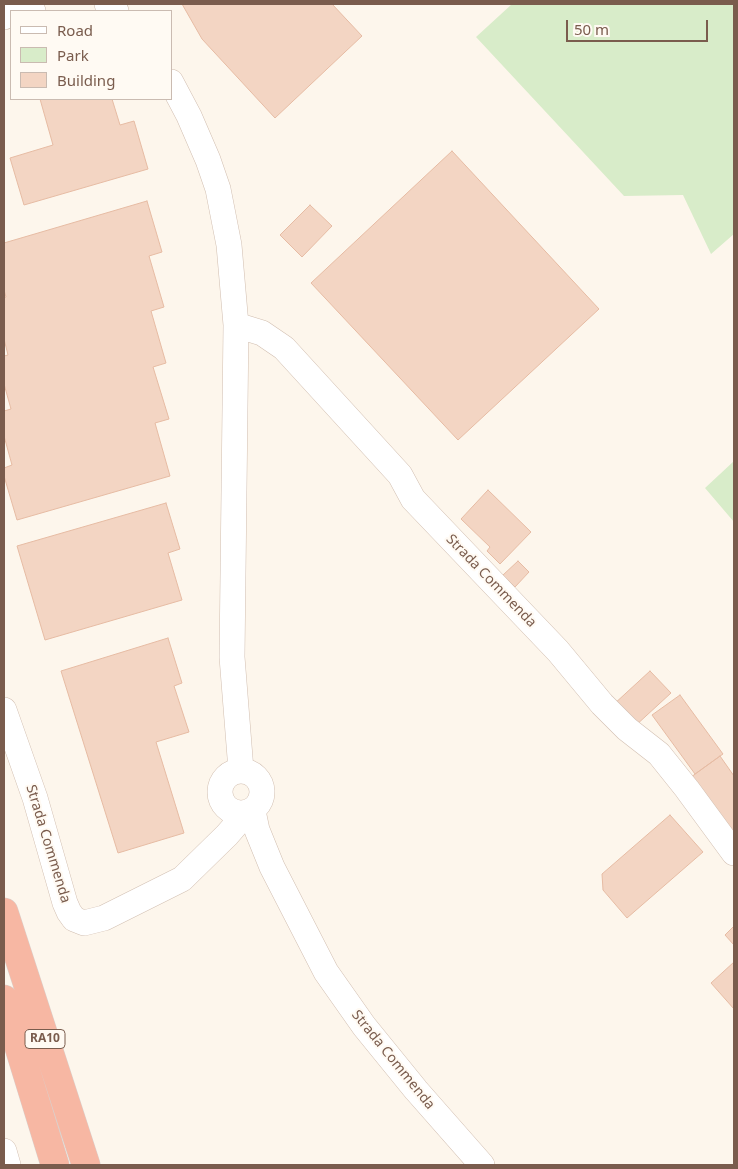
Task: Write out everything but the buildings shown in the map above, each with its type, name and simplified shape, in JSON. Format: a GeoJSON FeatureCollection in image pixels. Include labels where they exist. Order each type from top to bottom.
{"type":"FeatureCollection","features":[{"type":"Feature","properties":{"kind":"highway","name":"RA10"},"geometry":{"type":"LineString","coordinates":[[4,912],[86,1165]]}},
{"type":"Feature","properties":{"kind":"highway","name":"RA10"},"geometry":{"type":"LineString","coordinates":[[4,999],[56,1165]]}},
{"type":"Feature","properties":{"kind":"street"},"geometry":{"type":"LineString","coordinates":[[4,17],[13,4]]}},
{"type":"Feature","properties":{"kind":"street"},"geometry":{"type":"LineString","coordinates":[[172,84],[208,160],[218,189],[229,244],[236,325],[232,657],[241,770]]}},
{"type":"Feature","properties":{"kind":"street","name":"Strada Commenda"},"geometry":{"type":"LineString","coordinates":[[236,325],[262,333],[284,348],[400,475],[412,499],[558,651],[602,704],[627,729],[659,754],[688,789],[734,853]]}},
{"type":"Feature","properties":{"kind":"street","name":"Strada Commenda"},"geometry":{"type":"LineString","coordinates":[[4,710],[35,798],[65,903],[74,919],[84,923],[104,918],[182,878],[249,812],[272,867],[326,972],[364,1026],[416,1090],[482,1165]]}},
{"type":"Feature","properties":{"kind":"street"},"geometry":{"type":"LineString","coordinates":[[241,770],[257,778],[261,784],[261,799],[249,812],[237,814],[227,809],[219,795],[220,786],[226,776],[236,771],[241,770]]}},
{"type":"Feature","properties":{"kind":"street"},"geometry":{"type":"LineString","coordinates":[[4,1152],[8,1165]]}},
{"type":"Feature","properties":{"kind":"green space"},"geometry":{"type":"Polygon","coordinates":[[[512,4],[734,4],[734,234],[711,254],[683,195],[624,196],[476,37],[512,4]]]}},
{"type":"Feature","properties":{"kind":"green space"},"geometry":{"type":"Polygon","coordinates":[[[734,461],[734,522],[705,488],[734,461]]]}}]}
